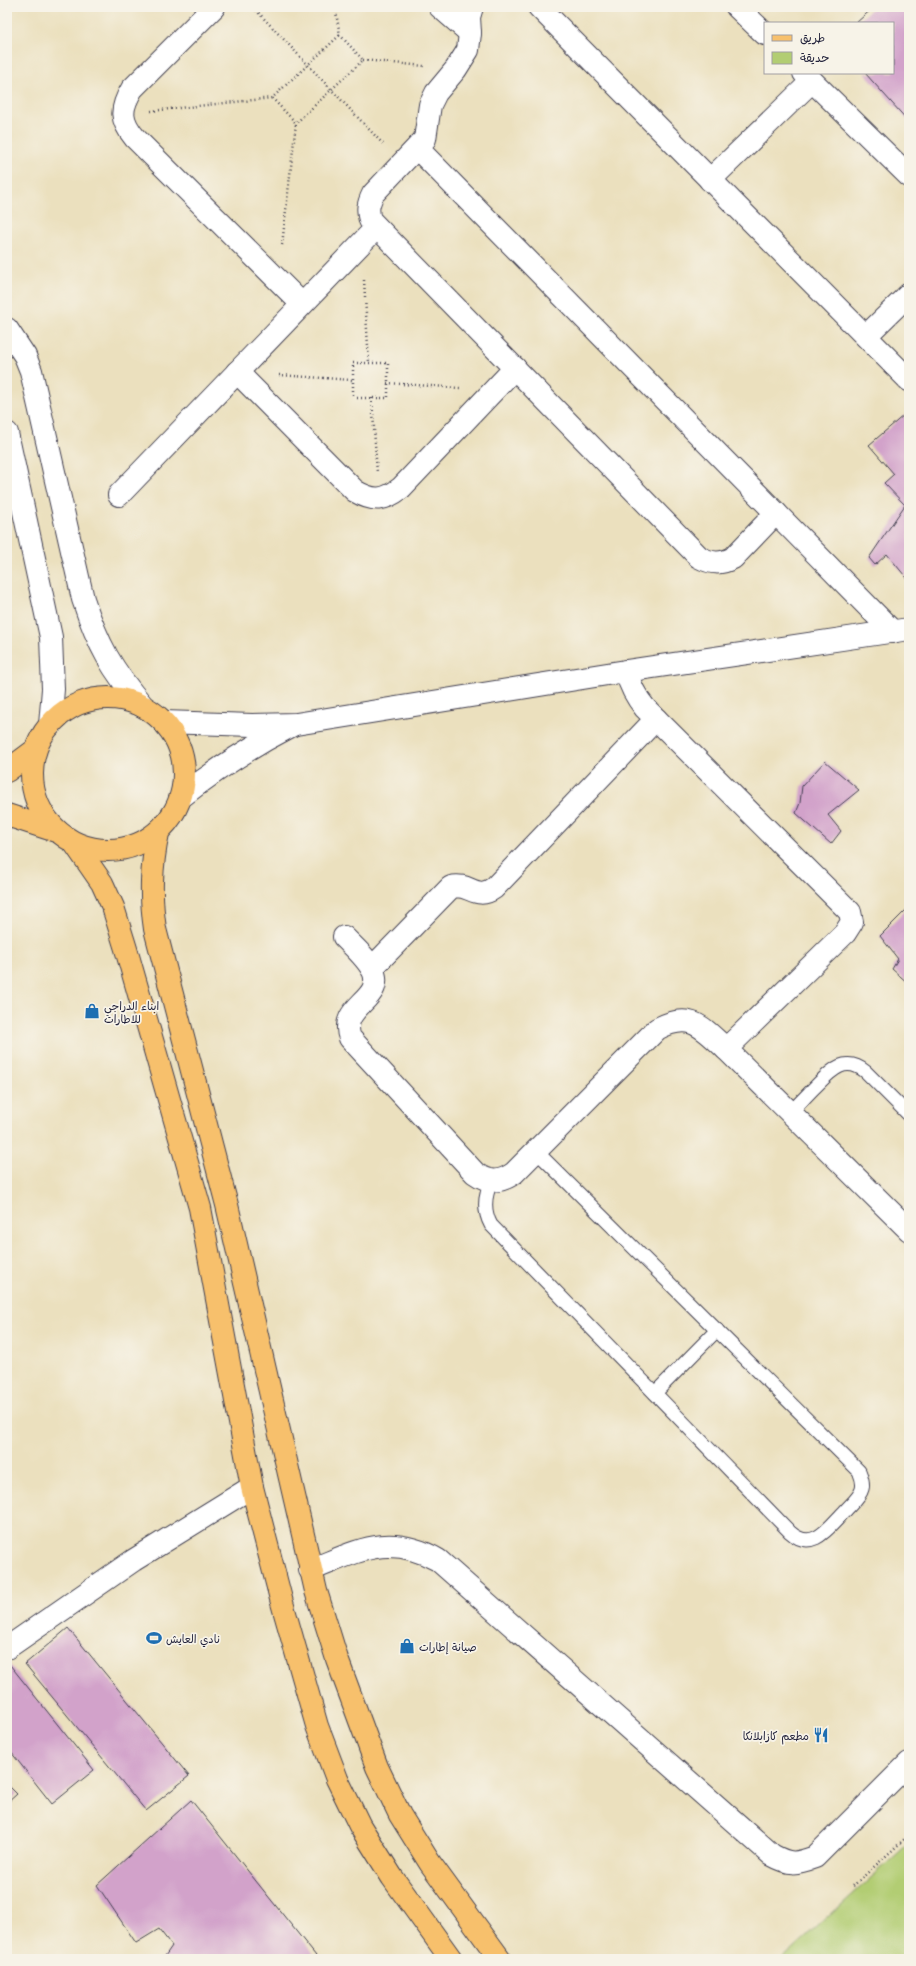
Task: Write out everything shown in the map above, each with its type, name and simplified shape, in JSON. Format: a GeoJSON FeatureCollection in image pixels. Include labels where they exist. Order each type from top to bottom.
{"type":"FeatureCollection","features":[{"type":"Feature","properties":{"kind":"main road"},"geometry":{"type":"LineString","coordinates":[[7,772],[35,750],[50,725],[65,711],[83,702],[103,698],[124,699],[143,706],[164,722],[176,738],[183,757],[185,777],[181,798],[172,816],[158,833],[140,844],[118,850],[96,850],[75,844],[56,831],[7,814]]}},
{"type":"Feature","properties":{"kind":"main road"},"geometry":{"type":"LineString","coordinates":[[35,750],[32,772],[34,793],[42,814],[56,831]]}},
{"type":"Feature","properties":{"kind":"main road"},"geometry":{"type":"LineString","coordinates":[[158,833],[153,858],[151,883],[155,929],[226,1205],[310,1570],[337,1659],[377,1767],[400,1815],[430,1863],[500,1959]]}},
{"type":"Feature","properties":{"kind":"main road"},"geometry":{"type":"LineString","coordinates":[[75,844],[102,883],[113,907],[200,1208],[252,1487],[317,1726],[336,1779],[360,1826],[392,1877],[451,1959]]}},
{"type":"Feature","properties":{"kind":"street"},"geometry":{"type":"LineString","coordinates":[[214,7],[132,89],[125,101],[123,114],[126,127],[135,138],[302,304]]}},
{"type":"Feature","properties":{"kind":"street"},"geometry":{"type":"LineString","coordinates":[[440,7],[470,33]]}},
{"type":"Feature","properties":{"kind":"street"},"geometry":{"type":"LineString","coordinates":[[119,495],[369,235],[370,220],[367,212],[368,202],[425,139],[428,127],[427,117],[430,105],[436,93],[456,69],[468,50],[470,33],[469,17],[472,7]]}},
{"type":"Feature","properties":{"kind":"street"},"geometry":{"type":"LineString","coordinates":[[539,7],[909,380]]}},
{"type":"Feature","properties":{"kind":"street"},"geometry":{"type":"LineString","coordinates":[[737,7],[764,33]]}},
{"type":"Feature","properties":{"kind":"street"},"geometry":{"type":"LineString","coordinates":[[710,180],[808,77],[909,176]]}},
{"type":"Feature","properties":{"kind":"street"},"geometry":{"type":"LineString","coordinates":[[410,156],[776,513],[901,630]]}},
{"type":"Feature","properties":{"kind":"street"},"geometry":{"type":"LineString","coordinates":[[369,235],[515,368],[694,552],[707,561],[715,563],[725,562],[733,558],[776,513]]}},
{"type":"Feature","properties":{"kind":"street"},"geometry":{"type":"LineString","coordinates":[[866,336],[909,294]]}},
{"type":"Feature","properties":{"kind":"street"},"geometry":{"type":"LineString","coordinates":[[7,328],[26,356],[31,371],[83,599],[92,628],[120,680],[143,706]]}},
{"type":"Feature","properties":{"kind":"street"},"geometry":{"type":"LineString","coordinates":[[236,372],[355,491],[366,497],[378,499],[391,496],[401,488],[515,368]]}},
{"type":"Feature","properties":{"kind":"street"},"geometry":{"type":"LineString","coordinates":[[7,433],[51,637],[53,689],[50,725]]}},
{"type":"Feature","properties":{"kind":"street"},"geometry":{"type":"LineString","coordinates":[[164,722],[252,725],[296,724],[626,671],[901,630]]}},
{"type":"Feature","properties":{"kind":"street"},"geometry":{"type":"LineString","coordinates":[[626,671],[629,685],[635,697],[850,912],[852,922],[845,933],[726,1049]]}},
{"type":"Feature","properties":{"kind":"street"},"geometry":{"type":"LineString","coordinates":[[372,968],[451,887],[462,886],[477,893],[483,893],[494,888],[656,719]]}},
{"type":"Feature","properties":{"kind":"street"},"geometry":{"type":"LineString","coordinates":[[181,798],[213,771],[251,746],[296,724]]}},
{"type":"Feature","properties":{"kind":"street"},"geometry":{"type":"LineString","coordinates":[[344,937],[372,968],[375,981],[374,989],[351,1014],[348,1023],[350,1038],[475,1173],[483,1178],[492,1181],[507,1178],[657,1030],[671,1022],[685,1020],[698,1024],[726,1049],[909,1230]]}},
{"type":"Feature","properties":{"kind":"street"},"geometry":{"type":"LineString","coordinates":[[7,1648],[134,1560],[252,1487]]}},
{"type":"Feature","properties":{"kind":"street"},"geometry":{"type":"LineString","coordinates":[[310,1570],[371,1547],[389,1545],[406,1547],[423,1552],[438,1560],[772,1855],[783,1862],[798,1863],[814,1857],[909,1763]]}},
{"type":"Feature","properties":{"kind":"lane"},"geometry":{"type":"LineString","coordinates":[[790,1113],[831,1071],[846,1065],[860,1068],[866,1072],[909,1116]]}},
{"type":"Feature","properties":{"kind":"lane"},"geometry":{"type":"LineString","coordinates":[[492,1181],[485,1200],[487,1218],[491,1225],[796,1538],[805,1540],[814,1539],[822,1534],[858,1497],[862,1489],[863,1479],[859,1470],[536,1151]]}},
{"type":"Feature","properties":{"kind":"lane"},"geometry":{"type":"LineString","coordinates":[[655,1394],[717,1330]]}},
{"type":"Feature","properties":{"kind":"path"},"geometry":{"type":"LineString","coordinates":[[253,7],[332,89],[410,156]]}},
{"type":"Feature","properties":{"kind":"path"},"geometry":{"type":"LineString","coordinates":[[335,7],[340,35],[363,60],[456,69]]}},
{"type":"Feature","properties":{"kind":"path"},"geometry":{"type":"LineString","coordinates":[[123,114],[272,98],[340,35]]}},
{"type":"Feature","properties":{"kind":"path"},"geometry":{"type":"LineString","coordinates":[[278,279],[296,123],[363,60]]}},
{"type":"Feature","properties":{"kind":"path"},"geometry":{"type":"LineString","coordinates":[[272,98],[296,123]]}},
{"type":"Feature","properties":{"kind":"path"},"geometry":{"type":"LineString","coordinates":[[369,235],[370,363]]}},
{"type":"Feature","properties":{"kind":"path"},"geometry":{"type":"LineString","coordinates":[[353,363],[388,363],[388,398],[352,398],[352,380],[353,363]]}},
{"type":"Feature","properties":{"kind":"path"},"geometry":{"type":"LineString","coordinates":[[236,372],[352,380]]}},
{"type":"Feature","properties":{"kind":"path"},"geometry":{"type":"LineString","coordinates":[[387,382],[494,390]]}},
{"type":"Feature","properties":{"kind":"path"},"geometry":{"type":"LineString","coordinates":[[372,398],[378,499]]}},
{"type":"Feature","properties":{"kind":"path"},"geometry":{"type":"LineString","coordinates":[[853,1886],[909,1835]]}},
{"type":"Feature","properties":{"kind":"green space"},"geometry":{"type":"Polygon","coordinates":[[[909,1843],[909,1959],[782,1959],[909,1843]]]}},
{"type":"Feature","properties":{"kind":"building"},"geometry":{"type":"Polygon","coordinates":[[[874,7],[903,7],[909,14],[909,122],[866,74],[894,74],[894,22],[857,22],[874,7]]]}},
{"type":"Feature","properties":{"kind":"building"},"geometry":{"type":"Polygon","coordinates":[[[904,415],[909,422],[909,581],[887,554],[875,565],[869,558],[905,505],[884,483],[894,474],[869,445],[904,415]]]}},
{"type":"Feature","properties":{"kind":"building"},"geometry":{"type":"Polygon","coordinates":[[[825,761],[859,790],[828,815],[841,831],[831,844],[796,813],[800,803],[802,786],[825,761]]]}},
{"type":"Feature","properties":{"kind":"building"},"geometry":{"type":"Polygon","coordinates":[[[907,909],[909,910],[909,984],[892,969],[898,959],[880,936],[907,909]]]}},
{"type":"Feature","properties":{"kind":"building"},"geometry":{"type":"Polygon","coordinates":[[[68,1628],[189,1776],[146,1811],[25,1664],[68,1628]]]}},
{"type":"Feature","properties":{"kind":"building"},"geometry":{"type":"Polygon","coordinates":[[[10,1665],[94,1770],[52,1804],[7,1747],[7,1667],[10,1665]]]}},
{"type":"Feature","properties":{"kind":"building"},"geometry":{"type":"Polygon","coordinates":[[[7,1784],[17,1794],[7,1803],[7,1784]]]}},
{"type":"Feature","properties":{"kind":"building"},"geometry":{"type":"Polygon","coordinates":[[[191,1800],[316,1956],[312,1959],[163,1959],[172,1946],[159,1929],[136,1943],[97,1885],[191,1800]]]}},
{"type":"Feature","properties":{"kind":"place","name":"ابناء الدراجي للاطارات"},"geometry":{"type":"Point","coordinates":[92,1011]}},
{"type":"Feature","properties":{"kind":"place","name":"نادي العايش"},"geometry":{"type":"Point","coordinates":[154,1638]}},
{"type":"Feature","properties":{"kind":"place","name":"صيانة إطارات"},"geometry":{"type":"Point","coordinates":[407,1646]}},
{"type":"Feature","properties":{"kind":"place","name":"مطعم كازابلانكا"},"geometry":{"type":"Point","coordinates":[821,1735]}}]}
